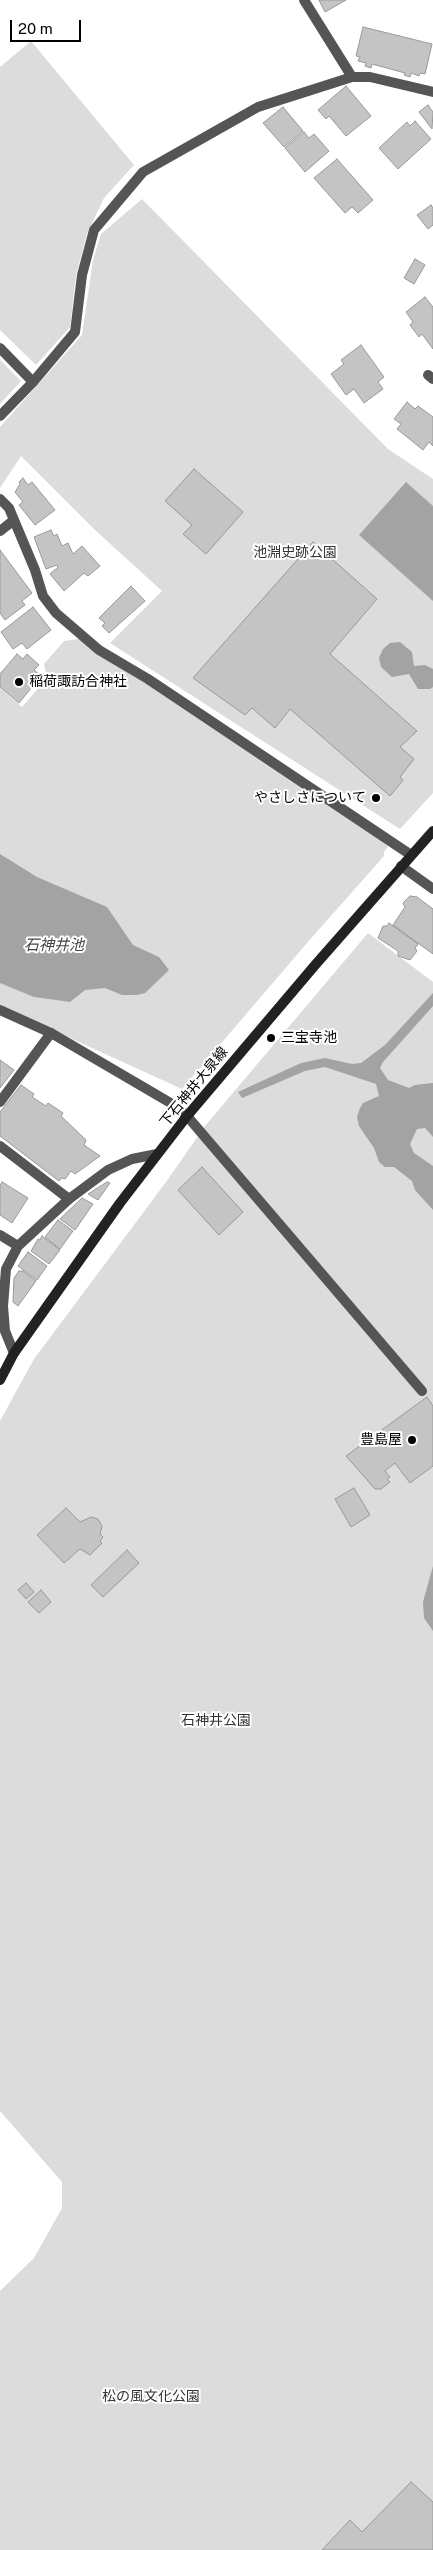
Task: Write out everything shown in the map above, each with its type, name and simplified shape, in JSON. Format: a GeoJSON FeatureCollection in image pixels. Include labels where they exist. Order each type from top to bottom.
{"type":"FeatureCollection","features":[{"type":"Feature","properties":{"kind":"main road","name":"下石神井大泉線"},"geometry":{"type":"LineString","coordinates":[[0,1380],[14,1352],[157,1154],[187,1116],[433,831]]}},
{"type":"Feature","properties":{"kind":"street"},"geometry":{"type":"LineString","coordinates":[[304,0],[352,77]]}},
{"type":"Feature","properties":{"kind":"street"},"geometry":{"type":"LineString","coordinates":[[0,416],[33,382],[76,332],[82,275],[94,230],[144,172],[258,108],[352,77],[370,77],[433,92]]}},
{"type":"Feature","properties":{"kind":"street"},"geometry":{"type":"LineString","coordinates":[[0,348],[33,382]]}},
{"type":"Feature","properties":{"kind":"street"},"geometry":{"type":"LineString","coordinates":[[0,499],[9,508],[35,570],[43,596],[56,614],[100,650],[148,679],[411,855]]}},
{"type":"Feature","properties":{"kind":"street"},"geometry":{"type":"LineString","coordinates":[[0,531],[14,520]]}},
{"type":"Feature","properties":{"kind":"street"},"geometry":{"type":"LineString","coordinates":[[401,866],[433,889]]}},
{"type":"Feature","properties":{"kind":"street"},"geometry":{"type":"LineString","coordinates":[[0,1010],[51,1033],[174,1105],[187,1116],[422,1391]]}},
{"type":"Feature","properties":{"kind":"street"},"geometry":{"type":"LineString","coordinates":[[0,1102],[51,1033]]}},
{"type":"Feature","properties":{"kind":"street"},"geometry":{"type":"LineString","coordinates":[[0,1146],[69,1199]]}},
{"type":"Feature","properties":{"kind":"street"},"geometry":{"type":"LineString","coordinates":[[14,1352],[5,1331],[4,1306],[6,1269],[18,1246],[69,1199],[108,1170],[132,1159],[157,1154]]}},
{"type":"Feature","properties":{"kind":"street"},"geometry":{"type":"LineString","coordinates":[[0,1235],[18,1246]]}},
{"type":"Feature","properties":{"kind":"green space"},"geometry":{"type":"Polygon","coordinates":[[[31,41],[134,165],[104,198],[87,234],[76,275],[70,327],[36,365],[0,330],[0,67],[31,41]]]}},
{"type":"Feature","properties":{"kind":"green space","name":"池淵史跡公園"},"geometry":{"type":"Polygon","coordinates":[[[142,199],[388,449],[433,479],[433,793],[400,829],[110,643],[162,591],[95,530],[21,456],[0,488],[0,427],[82,335],[93,260],[101,234],[142,199]]]}},
{"type":"Feature","properties":{"kind":"green space"},"geometry":{"type":"Polygon","coordinates":[[[0,360],[21,381],[0,404],[0,360]]]}},
{"type":"Feature","properties":{"kind":"green space"},"geometry":{"type":"Polygon","coordinates":[[[79,639],[383,841],[388,847],[384,852],[384,856],[182,1089],[0,1006],[0,688],[22,707],[47,678],[44,664],[64,641],[79,639]]]}},
{"type":"Feature","properties":{"kind":"green space","name":"石神井公園"},"geometry":{"type":"Polygon","coordinates":[[[368,933],[433,982],[433,2550],[0,2550],[0,2291],[34,2258],[62,2208],[62,2182],[0,2111],[0,1421],[34,1359],[166,1182],[205,1126],[368,933]]]}},
{"type":"Feature","properties":{"kind":"water"},"geometry":{"type":"Polygon","coordinates":[[[406,482],[433,506],[433,601],[359,535],[406,482]]]}},
{"type":"Feature","properties":{"kind":"water"},"geometry":{"type":"Polygon","coordinates":[[[400,642],[412,652],[414,666],[425,665],[433,669],[433,687],[430,689],[418,689],[409,674],[392,677],[381,667],[379,658],[383,649],[390,643],[400,642]]]}},
{"type":"Feature","properties":{"kind":"water","name":"石神井池"},"geometry":{"type":"Polygon","coordinates":[[[0,854],[37,877],[107,907],[133,945],[159,957],[169,970],[145,993],[122,995],[105,988],[85,990],[70,1002],[34,997],[0,983],[0,854]]]}},
{"type":"Feature","properties":{"kind":"water"},"geometry":{"type":"Polygon","coordinates":[[[433,993],[433,1006],[383,1062],[380,1068],[388,1080],[409,1088],[415,1085],[433,1083],[433,1137],[425,1128],[417,1129],[410,1144],[414,1153],[433,1166],[433,1210],[415,1190],[412,1181],[394,1167],[385,1167],[379,1162],[374,1148],[359,1126],[357,1117],[363,1103],[379,1096],[376,1084],[325,1067],[305,1071],[242,1098],[238,1092],[301,1063],[325,1058],[352,1064],[361,1063],[385,1045],[433,993]]]}},
{"type":"Feature","properties":{"kind":"water"},"geometry":{"type":"Polygon","coordinates":[[[433,1566],[433,1631],[424,1618],[423,1602],[433,1566]]]}},
{"type":"Feature","properties":{"kind":"building"},"geometry":{"type":"Polygon","coordinates":[[[319,0],[346,0],[325,12],[319,0]]]}},
{"type":"Feature","properties":{"kind":"building"},"geometry":{"type":"Polygon","coordinates":[[[363,27],[432,44],[425,74],[420,73],[419,76],[411,73],[410,77],[404,75],[405,73],[372,64],[371,68],[365,66],[366,63],[358,61],[360,57],[356,56],[363,27]]]}},
{"type":"Feature","properties":{"kind":"building"},"geometry":{"type":"Polygon","coordinates":[[[346,86],[371,116],[346,136],[329,116],[326,119],[318,110],[346,86]]]}},
{"type":"Feature","properties":{"kind":"building"},"geometry":{"type":"Polygon","coordinates":[[[428,105],[433,112],[432,129],[419,112],[428,105]]]}},
{"type":"Feature","properties":{"kind":"building"},"geometry":{"type":"Polygon","coordinates":[[[283,107],[303,131],[284,147],[263,123],[283,107]]]}},
{"type":"Feature","properties":{"kind":"building"},"geometry":{"type":"Polygon","coordinates":[[[415,121],[431,139],[398,169],[379,148],[407,122],[410,126],[415,121]]]}},
{"type":"Feature","properties":{"kind":"building"},"geometry":{"type":"Polygon","coordinates":[[[304,132],[309,138],[314,134],[329,151],[305,172],[285,148],[304,132]]]}},
{"type":"Feature","properties":{"kind":"building"},"geometry":{"type":"Polygon","coordinates":[[[337,159],[373,200],[358,213],[352,207],[345,213],[314,178],[337,159]]]}},
{"type":"Feature","properties":{"kind":"building"},"geometry":{"type":"Polygon","coordinates":[[[431,205],[433,208],[433,225],[428,229],[417,215],[431,205]]]}},
{"type":"Feature","properties":{"kind":"building"},"geometry":{"type":"Polygon","coordinates":[[[415,259],[425,265],[414,284],[404,278],[415,259]]]}},
{"type":"Feature","properties":{"kind":"building"},"geometry":{"type":"Polygon","coordinates":[[[425,297],[433,307],[433,349],[422,334],[419,337],[410,325],[413,322],[406,312],[425,297]]]}},
{"type":"Feature","properties":{"kind":"building"},"geometry":{"type":"Polygon","coordinates":[[[361,345],[384,377],[378,382],[383,389],[364,403],[354,389],[346,395],[331,374],[344,364],[341,360],[361,345]]]}},
{"type":"Feature","properties":{"kind":"building"},"geometry":{"type":"Polygon","coordinates":[[[407,402],[415,409],[418,406],[433,417],[433,446],[429,442],[423,450],[397,429],[401,424],[394,419],[407,402]]]}},
{"type":"Feature","properties":{"kind":"building"},"geometry":{"type":"Polygon","coordinates":[[[194,469],[243,512],[206,554],[183,534],[192,525],[165,501],[194,469]]]}},
{"type":"Feature","properties":{"kind":"building"},"geometry":{"type":"Polygon","coordinates":[[[23,478],[28,485],[32,482],[55,510],[35,525],[19,505],[23,502],[15,492],[23,478]]]}},
{"type":"Feature","properties":{"kind":"building"},"geometry":{"type":"Polygon","coordinates":[[[51,530],[54,536],[57,534],[62,546],[68,543],[73,554],[82,546],[100,566],[88,576],[84,573],[64,591],[50,574],[58,567],[57,565],[46,569],[34,537],[51,530]]]}},
{"type":"Feature","properties":{"kind":"building"},"geometry":{"type":"Polygon","coordinates":[[[313,542],[377,599],[330,654],[417,731],[400,747],[414,759],[400,777],[403,780],[390,796],[290,709],[275,728],[252,708],[245,715],[193,678],[313,542]]]}},
{"type":"Feature","properties":{"kind":"building"},"geometry":{"type":"Polygon","coordinates":[[[0,550],[32,593],[22,601],[25,605],[5,620],[0,613],[0,550]]]}},
{"type":"Feature","properties":{"kind":"building"},"geometry":{"type":"Polygon","coordinates":[[[131,586],[145,601],[109,633],[102,626],[105,623],[99,618],[131,586]]]}},
{"type":"Feature","properties":{"kind":"building"},"geometry":{"type":"Polygon","coordinates":[[[33,607],[51,630],[27,649],[22,643],[13,649],[1,632],[33,607]]]}},
{"type":"Feature","properties":{"kind":"building","name":"稲荷諏訪合神社"},"geometry":{"type":"Polygon","coordinates":[[[17,654],[23,659],[27,654],[39,665],[34,670],[41,676],[19,703],[0,687],[0,674],[17,654]]]}},
{"type":"Feature","properties":{"kind":"building"},"geometry":{"type":"Polygon","coordinates":[[[410,896],[417,897],[433,909],[433,954],[393,925],[405,907],[403,903],[410,896]]]}},
{"type":"Feature","properties":{"kind":"building"},"geometry":{"type":"Polygon","coordinates":[[[389,923],[418,944],[415,948],[417,951],[410,960],[398,956],[398,951],[378,938],[383,926],[387,926],[389,923]]]}},
{"type":"Feature","properties":{"kind":"building"},"geometry":{"type":"Polygon","coordinates":[[[0,1060],[14,1070],[0,1088],[0,1060]]]}},
{"type":"Feature","properties":{"kind":"building"},"geometry":{"type":"Polygon","coordinates":[[[21,1085],[34,1094],[32,1097],[46,1106],[48,1103],[63,1113],[61,1116],[86,1140],[84,1145],[100,1156],[75,1174],[71,1171],[65,1179],[62,1178],[59,1181],[0,1136],[0,1112],[21,1085]]]}},
{"type":"Feature","properties":{"kind":"building"},"geometry":{"type":"Polygon","coordinates":[[[202,1167],[243,1212],[219,1235],[178,1190],[202,1167]]]}},
{"type":"Feature","properties":{"kind":"building"},"geometry":{"type":"Polygon","coordinates":[[[2,1182],[28,1198],[12,1223],[0,1215],[0,1186],[2,1182]]]}},
{"type":"Feature","properties":{"kind":"building"},"geometry":{"type":"Polygon","coordinates":[[[107,1182],[110,1183],[98,1200],[88,1194],[107,1182]]]}},
{"type":"Feature","properties":{"kind":"building"},"geometry":{"type":"Polygon","coordinates":[[[82,1198],[93,1204],[75,1230],[60,1219],[82,1198]]]}},
{"type":"Feature","properties":{"kind":"building"},"geometry":{"type":"Polygon","coordinates":[[[58,1220],[73,1231],[60,1249],[45,1237],[58,1220]]]}},
{"type":"Feature","properties":{"kind":"building"},"geometry":{"type":"Polygon","coordinates":[[[42,1236],[60,1250],[49,1264],[31,1251],[42,1236]]]}},
{"type":"Feature","properties":{"kind":"building"},"geometry":{"type":"Polygon","coordinates":[[[28,1252],[47,1266],[37,1280],[18,1266],[28,1252]]]}},
{"type":"Feature","properties":{"kind":"building"},"geometry":{"type":"Polygon","coordinates":[[[19,1271],[23,1271],[36,1281],[18,1306],[13,1302],[14,1278],[19,1271]]]}},
{"type":"Feature","properties":{"kind":"building"},"geometry":{"type":"Polygon","coordinates":[[[427,1397],[433,1406],[433,1466],[410,1483],[395,1463],[385,1471],[390,1477],[387,1479],[390,1482],[381,1489],[375,1489],[346,1456],[427,1397]]]}},
{"type":"Feature","properties":{"kind":"building"},"geometry":{"type":"Polygon","coordinates":[[[354,1488],[370,1515],[351,1527],[335,1499],[354,1488]]]}},
{"type":"Feature","properties":{"kind":"building"},"geometry":{"type":"Polygon","coordinates":[[[66,1508],[80,1522],[91,1517],[98,1519],[102,1526],[100,1534],[103,1537],[100,1541],[102,1543],[90,1555],[80,1549],[64,1563],[37,1535],[66,1508]]]}},
{"type":"Feature","properties":{"kind":"building"},"geometry":{"type":"Polygon","coordinates":[[[127,1550],[139,1563],[103,1597],[91,1585],[127,1550]]]}},
{"type":"Feature","properties":{"kind":"building"},"geometry":{"type":"Polygon","coordinates":[[[26,1583],[34,1592],[26,1599],[18,1590],[26,1583]]]}},
{"type":"Feature","properties":{"kind":"building"},"geometry":{"type":"Polygon","coordinates":[[[41,1590],[51,1602],[39,1613],[28,1602],[41,1590]]]}},
{"type":"Feature","properties":{"kind":"building"},"geometry":{"type":"Polygon","coordinates":[[[411,2482],[433,2502],[433,2550],[322,2550],[350,2520],[362,2532],[411,2482]]]}},
{"type":"Feature","properties":{"kind":"place","name":"稲荷諏訪合神社"},"geometry":{"type":"Point","coordinates":[19,682]}},
{"type":"Feature","properties":{"kind":"place","name":"やさしさについて"},"geometry":{"type":"Point","coordinates":[376,798]}},
{"type":"Feature","properties":{"kind":"place","name":"三宝寺池"},"geometry":{"type":"Point","coordinates":[271,1038]}},
{"type":"Feature","properties":{"kind":"place","name":"豊島屋"},"geometry":{"type":"Point","coordinates":[412,1440]}},
{"type":"Feature","properties":{"kind":"park label","name":"松の風文化公園"},"geometry":{"type":"Point","coordinates":[151,2397]}}]}
